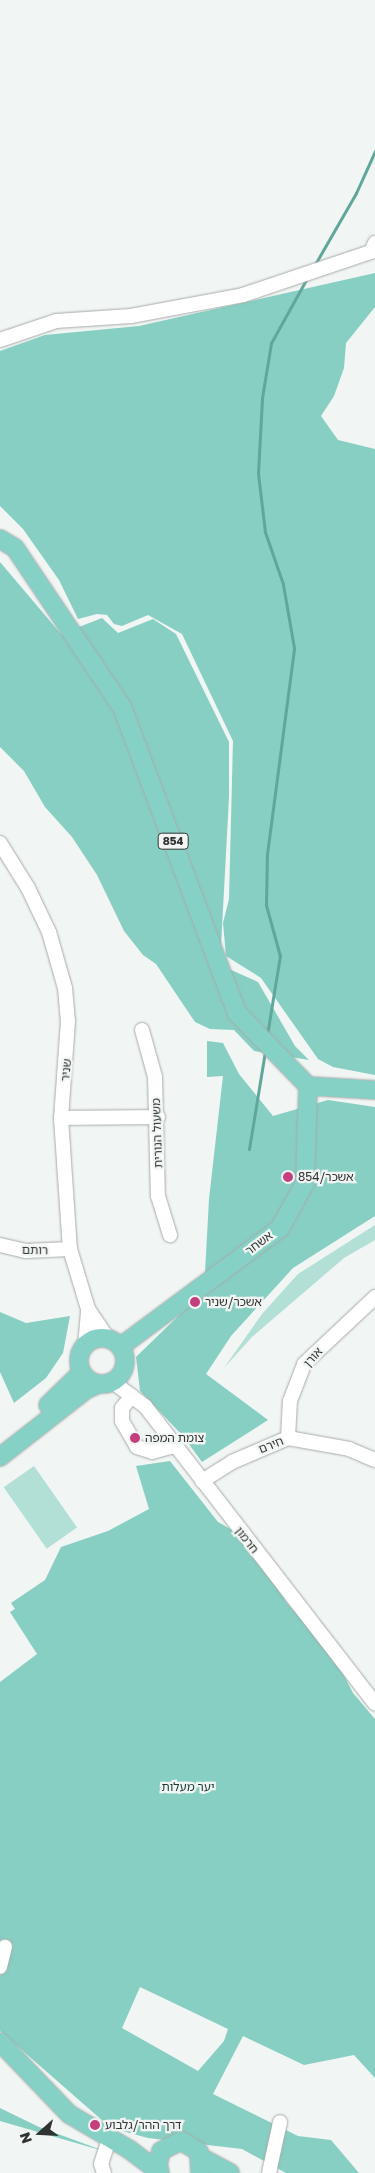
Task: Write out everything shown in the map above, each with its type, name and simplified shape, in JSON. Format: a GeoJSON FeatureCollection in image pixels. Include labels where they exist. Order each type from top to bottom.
{"type":"FeatureCollection","features":[{"type":"Feature","properties":{"kind":"main road","name":"854"},"geometry":{"type":"LineString","coordinates":[[0,539],[15,548],[122,707],[236,1013],[308,1086]]}},
{"type":"Feature","properties":{"kind":"main road"},"geometry":{"type":"LineString","coordinates":[[308,1086],[375,1090]]}},
{"type":"Feature","properties":{"kind":"main road","name":"אשחר"},"geometry":{"type":"LineString","coordinates":[[114,1343],[280,1228],[305,1183],[308,1086]]}},
{"type":"Feature","properties":{"kind":"main road"},"geometry":{"type":"LineString","coordinates":[[0,1457],[80,1394],[106,1383],[125,1366],[114,1343],[99,1339],[86,1346],[80,1358],[82,1372]]}},
{"type":"Feature","properties":{"kind":"main road"},"geometry":{"type":"LineString","coordinates":[[82,1372],[106,1383]]}},
{"type":"Feature","properties":{"kind":"main road"},"geometry":{"type":"LineString","coordinates":[[0,1444],[82,1372]]}},
{"type":"Feature","properties":{"kind":"main road"},"geometry":{"type":"LineString","coordinates":[[0,2042],[69,2114],[126,2148],[160,2172]]}},
{"type":"Feature","properties":{"kind":"main road"},"geometry":{"type":"LineString","coordinates":[[126,2148],[146,2151],[188,2142],[194,2146],[201,2166],[230,2173]]}},
{"type":"Feature","properties":{"kind":"main road"},"geometry":{"type":"LineString","coordinates":[[160,2172],[158,2157],[167,2145]]}},
{"type":"Feature","properties":{"kind":"street"},"geometry":{"type":"LineString","coordinates":[[0,340],[56,321],[131,316],[243,295],[371,252],[375,243]]}},
{"type":"Feature","properties":{"kind":"street","name":"שניר"},"geometry":{"type":"LineString","coordinates":[[0,843],[28,888],[49,932],[65,988],[68,1022],[61,1118],[70,1249],[88,1309],[86,1346]]}},
{"type":"Feature","properties":{"kind":"street","name":"משעול הנורית"},"geometry":{"type":"LineString","coordinates":[[142,1030],[155,1077],[158,1117],[158,1196],[170,1235]]}},
{"type":"Feature","properties":{"kind":"street"},"geometry":{"type":"LineString","coordinates":[[61,1118],[158,1117]]}},
{"type":"Feature","properties":{"kind":"street","name":"רותם"},"geometry":{"type":"LineString","coordinates":[[0,1244],[26,1252],[70,1249]]}},
{"type":"Feature","properties":{"kind":"street","name":"אורן"},"geometry":{"type":"LineString","coordinates":[[288,1438],[290,1401],[304,1364],[375,1297]]}},
{"type":"Feature","properties":{"kind":"street","name":"שניר"},"geometry":{"type":"LineString","coordinates":[[88,1309],[114,1343]]}},
{"type":"Feature","properties":{"kind":"street","name":"חרמון"},"geometry":{"type":"LineString","coordinates":[[106,1383],[132,1396],[144,1406],[375,1704]]}},
{"type":"Feature","properties":{"kind":"street"},"geometry":{"type":"LineString","coordinates":[[132,1396],[122,1408],[122,1421],[137,1447],[152,1452],[175,1446]]}},
{"type":"Feature","properties":{"kind":"street","name":"חירם"},"geometry":{"type":"LineString","coordinates":[[202,1481],[232,1462],[288,1438],[349,1449],[375,1460]]}},
{"type":"Feature","properties":{"kind":"street"},"geometry":{"type":"LineString","coordinates":[[0,1967],[5,1948]]}},
{"type":"Feature","properties":{"kind":"street"},"geometry":{"type":"LineString","coordinates":[[269,2173],[280,2122]]}},
{"type":"Feature","properties":{"kind":"street"},"geometry":{"type":"LineString","coordinates":[[100,2170],[109,2139]]}},
{"type":"Feature","properties":{"kind":"green space"},"geometry":{"type":"Polygon","coordinates":[[[375,273],[375,307],[346,343],[344,368],[334,396],[321,416],[338,440],[375,449],[375,1075],[333,1067],[318,1059],[261,978],[226,956],[223,923],[229,899],[233,741],[182,634],[148,615],[122,626],[114,624],[107,615],[97,614],[78,619],[59,580],[23,529],[0,506],[0,351],[45,335],[139,326],[375,273]]]}},
{"type":"Feature","properties":{"kind":"green space"},"geometry":{"type":"Polygon","coordinates":[[[0,562],[61,634],[102,618],[118,633],[153,619],[176,634],[229,742],[229,797],[220,965],[258,982],[295,1046],[309,1060],[254,1051],[234,1030],[210,1029],[195,1022],[156,964],[143,955],[124,931],[97,875],[72,837],[45,807],[24,771],[0,747],[0,562]]]}},
{"type":"Feature","properties":{"kind":"green space"},"geometry":{"type":"Polygon","coordinates":[[[207,1041],[223,1043],[239,1074],[273,1116],[328,1100],[375,1107],[375,1216],[293,1268],[231,1336],[206,1374],[268,1420],[202,1462],[183,1436],[140,1391],[136,1357],[204,1291],[209,1199],[223,1076],[207,1077],[207,1041]]]}},
{"type":"Feature","properties":{"kind":"green space"},"geometry":{"type":"Polygon","coordinates":[[[375,1225],[375,1240],[344,1258],[252,1337],[224,1368],[262,1314],[298,1274],[375,1225]]]}},
{"type":"Feature","properties":{"kind":"green space"},"geometry":{"type":"Polygon","coordinates":[[[0,1312],[26,1323],[70,1316],[63,1353],[46,1378],[14,1403],[0,1372],[0,1312]]]}},
{"type":"Feature","properties":{"kind":"green space","name":"יער מעלות"},"geometry":{"type":"Polygon","coordinates":[[[170,1461],[218,1522],[243,1536],[287,1603],[336,1660],[353,1693],[375,1719],[375,2078],[354,2055],[304,2065],[243,2036],[213,2094],[298,2136],[331,2140],[359,2173],[286,2173],[242,2149],[148,2138],[111,2128],[0,2031],[0,1682],[37,1654],[10,1612],[15,1609],[11,1603],[45,1580],[61,1547],[108,1531],[149,1509],[136,1466],[170,1461]],[[140,1987],[122,2028],[198,2071],[224,2041],[228,2029],[140,1987]]]}},
{"type":"Feature","properties":{"kind":"green space"},"geometry":{"type":"Polygon","coordinates":[[[34,1466],[77,1527],[47,1549],[4,1487],[34,1466]]]}},
{"type":"Feature","properties":{"kind":"green space"},"geometry":{"type":"Polygon","coordinates":[[[0,2108],[39,2127],[107,2152],[0,2121],[0,2108]]]}},
{"type":"Feature","properties":{"kind":"waterway"},"geometry":{"type":"LineString","coordinates":[[314,266],[356,193],[375,151]]}},
{"type":"Feature","properties":{"kind":"waterway"},"geometry":{"type":"LineString","coordinates":[[267,1035],[280,956],[266,905],[267,854],[294,648],[283,584],[265,532],[258,473],[262,398],[271,343],[307,278]]}},
{"type":"Feature","properties":{"kind":"waterway"},"geometry":{"type":"LineString","coordinates":[[249,1149],[265,1051]]}},
{"type":"Feature","properties":{"kind":"place","name":"אשכר/854"},"geometry":{"type":"Point","coordinates":[288,1177]}},
{"type":"Feature","properties":{"kind":"place","name":"אשכר/שניר"},"geometry":{"type":"Point","coordinates":[195,1302]}},
{"type":"Feature","properties":{"kind":"place","name":"צומת המפה"},"geometry":{"type":"Point","coordinates":[135,1438]}},
{"type":"Feature","properties":{"kind":"place","name":"דרך ההר/גלבוע"},"geometry":{"type":"Point","coordinates":[95,2125]}}]}
